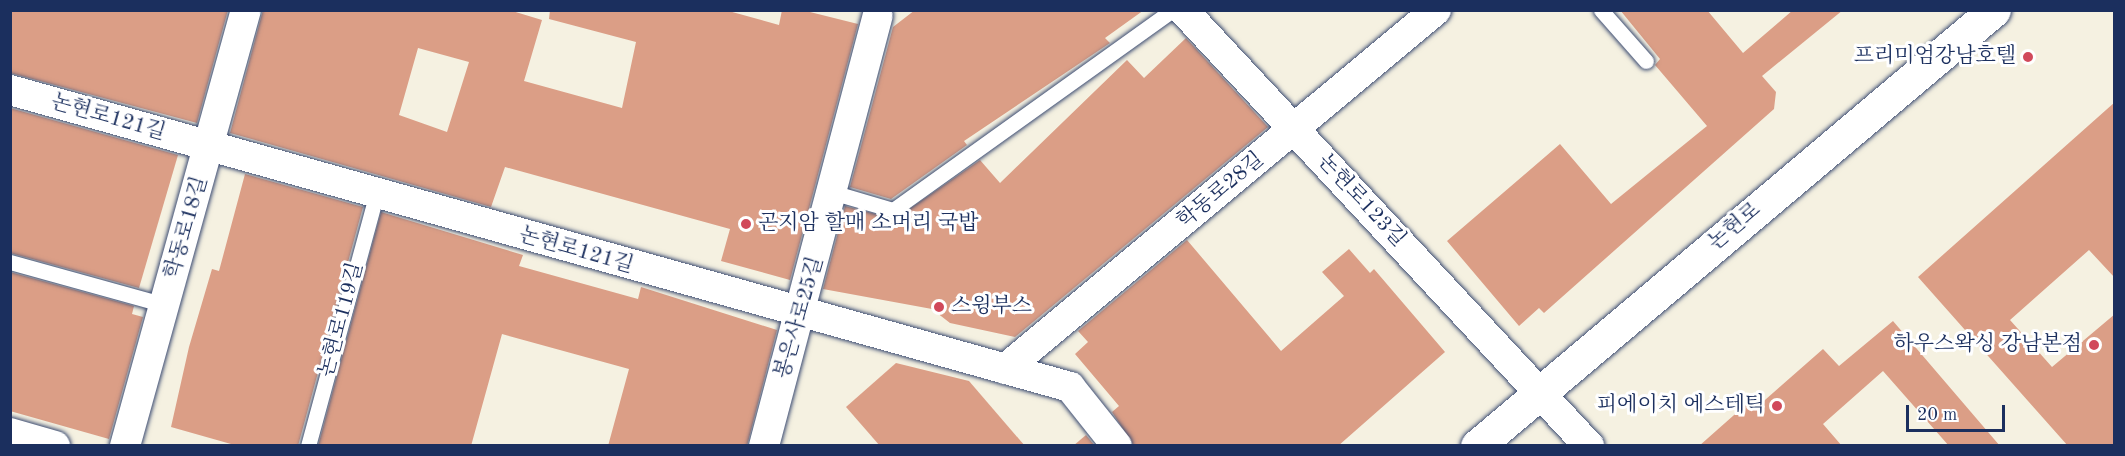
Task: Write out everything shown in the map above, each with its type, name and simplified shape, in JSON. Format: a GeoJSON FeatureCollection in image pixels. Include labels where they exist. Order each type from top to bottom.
{"type":"FeatureCollection","features":[{"type":"Feature","properties":{"kind":"main road","name":"논현로"},"geometry":{"type":"LineString","coordinates":[[1477,446],[1994,10]]}},
{"type":"Feature","properties":{"kind":"street","name":"학동로18길"},"geometry":{"type":"LineString","coordinates":[[125,446],[210,147],[246,10]]}},
{"type":"Feature","properties":{"kind":"street","name":"논현로123길"},"geometry":{"type":"LineString","coordinates":[[1183,10],[1588,446]]}},
{"type":"Feature","properties":{"kind":"street","name":"학동로28길"},"geometry":{"type":"LineString","coordinates":[[1005,369],[1295,130],[1436,10]]}},
{"type":"Feature","properties":{"kind":"street","name":"봉은사로25길"},"geometry":{"type":"LineString","coordinates":[[764,446],[835,193],[875,12]]}},
{"type":"Feature","properties":{"kind":"street","name":"논현로121길"},"geometry":{"type":"LineString","coordinates":[[10,90],[376,195],[1070,387],[1117,446]]}},
{"type":"Feature","properties":{"kind":"street"},"geometry":{"type":"LineString","coordinates":[[10,433],[55,446]]}},
{"type":"Feature","properties":{"kind":"lane"},"geometry":{"type":"LineString","coordinates":[[835,193],[893,210],[1172,10]]}},
{"type":"Feature","properties":{"kind":"lane"},"geometry":{"type":"LineString","coordinates":[[1601,10],[1646,61]]}},
{"type":"Feature","properties":{"kind":"lane","name":"논현로119길"},"geometry":{"type":"LineString","coordinates":[[308,446],[376,195]]}},
{"type":"Feature","properties":{"kind":"lane"},"geometry":{"type":"LineString","coordinates":[[10,262],[165,305]]}},
{"type":"Feature","properties":{"kind":"building"},"geometry":{"type":"Polygon","coordinates":[[[10,10],[228,10],[197,123],[10,73],[10,10]]]}},
{"type":"Feature","properties":{"kind":"building"},"geometry":{"type":"Polygon","coordinates":[[[263,10],[509,10],[542,20],[524,81],[622,108],[636,42],[549,19],[550,10],[725,10],[779,25],[782,10],[802,10],[858,24],[790,280],[721,261],[730,229],[505,167],[491,207],[230,133],[263,10]],[[418,48],[399,115],[447,132],[469,62],[418,48]]]}},
{"type":"Feature","properties":{"kind":"building"},"geometry":{"type":"Polygon","coordinates":[[[915,10],[1144,10],[1105,38],[1110,43],[964,141],[967,145],[891,199],[850,187],[893,27],[915,10]]]}},
{"type":"Feature","properties":{"kind":"building"},"geometry":{"type":"Polygon","coordinates":[[[1620,10],[1707,10],[1743,53],[1793,10],[1843,10],[1762,76],[1776,92],[1774,109],[1544,313],[1539,308],[1519,326],[1447,241],[1560,144],[1611,204],[1707,126],[1655,65],[1660,59],[1620,10]]]}},
{"type":"Feature","properties":{"kind":"building"},"geometry":{"type":"Polygon","coordinates":[[[1186,38],[1268,127],[1015,337],[950,323],[932,309],[823,289],[845,206],[895,219],[980,160],[1000,183],[1127,60],[1144,78],[1186,38]]]}},
{"type":"Feature","properties":{"kind":"building"},"geometry":{"type":"Polygon","coordinates":[[[2115,102],[2115,278],[2089,250],[2010,320],[2052,367],[2115,314],[2115,446],[2068,446],[1918,277],[2115,102]]]}},
{"type":"Feature","properties":{"kind":"building"},"geometry":{"type":"Polygon","coordinates":[[[10,108],[178,155],[139,288],[10,253],[10,108]]]}},
{"type":"Feature","properties":{"kind":"building"},"geometry":{"type":"Polygon","coordinates":[[[245,174],[363,207],[298,446],[238,446],[171,427],[189,347],[212,269],[219,271],[245,174]]]}},
{"type":"Feature","properties":{"kind":"building"},"geometry":{"type":"Polygon","coordinates":[[[381,212],[523,255],[519,266],[638,299],[641,287],[777,330],[747,446],[608,446],[629,369],[502,334],[471,446],[318,446],[381,212]]]}},
{"type":"Feature","properties":{"kind":"building"},"geometry":{"type":"Polygon","coordinates":[[[1187,240],[1281,351],[1344,296],[1322,272],[1349,249],[1370,273],[1374,269],[1445,352],[1338,446],[1134,446],[1112,412],[1119,406],[1075,354],[1088,342],[1078,331],[1187,240]]]}},
{"type":"Feature","properties":{"kind":"building"},"geometry":{"type":"Polygon","coordinates":[[[10,272],[134,306],[132,314],[143,317],[109,439],[10,411],[10,272]]]}},
{"type":"Feature","properties":{"kind":"building"},"geometry":{"type":"Polygon","coordinates":[[[1893,321],[2000,446],[1949,446],[1883,371],[1823,424],[1842,446],[1699,446],[1751,400],[1757,407],[1823,349],[1839,366],[1893,321]]]}},
{"type":"Feature","properties":{"kind":"building"},"geometry":{"type":"Polygon","coordinates":[[[896,363],[969,381],[1025,446],[880,446],[846,407],[896,363]]]}},
{"type":"Feature","properties":{"kind":"building"},"geometry":{"type":"Polygon","coordinates":[[[1086,435],[1095,446],[1073,446],[1086,435]]]}},
{"type":"Feature","properties":{"kind":"place","name":"프리미엄강남호텔"},"geometry":{"type":"Point","coordinates":[2028,57]}},
{"type":"Feature","properties":{"kind":"place","name":"곤지암 할매 소머리 국밥"},"geometry":{"type":"Point","coordinates":[746,224]}},
{"type":"Feature","properties":{"kind":"place","name":"스윙부스"},"geometry":{"type":"Point","coordinates":[939,307]}},
{"type":"Feature","properties":{"kind":"place","name":"하우스왁싱 강남본점"},"geometry":{"type":"Point","coordinates":[2094,345]}},
{"type":"Feature","properties":{"kind":"place","name":"피에이치 에스테틱"},"geometry":{"type":"Point","coordinates":[1777,406]}}]}
